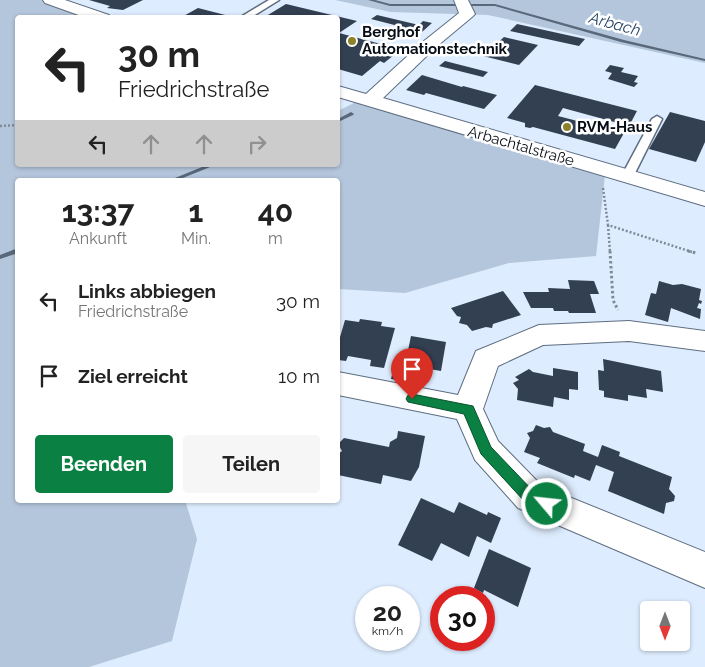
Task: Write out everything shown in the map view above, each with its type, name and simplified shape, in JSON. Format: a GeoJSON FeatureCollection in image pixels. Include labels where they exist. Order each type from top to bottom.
{"type":"FeatureCollection","features":[{"type":"Feature","properties":{"kind":"street"},"geometry":{"type":"LineString","coordinates":[[50,0],[95,15]]}},
{"type":"Feature","properties":{"kind":"street"},"geometry":{"type":"LineString","coordinates":[[369,101],[430,44],[464,6]]}},
{"type":"Feature","properties":{"kind":"street","name":"Arbachtalstraße"},"geometry":{"type":"LineString","coordinates":[[340,92],[705,200]]}},
{"type":"Feature","properties":{"kind":"street"},"geometry":{"type":"LineString","coordinates":[[705,341],[629,331],[539,335],[486,359],[468,409],[486,450],[530,497],[705,570]]}},
{"type":"Feature","properties":{"kind":"street"},"geometry":{"type":"LineString","coordinates":[[340,384],[468,409]]}},
{"type":"Feature","properties":{"kind":"lane"},"geometry":{"type":"LineString","coordinates":[[248,15],[275,0]]}},
{"type":"Feature","properties":{"kind":"lane"},"geometry":{"type":"LineString","coordinates":[[627,177],[657,118]]}},
{"type":"Feature","properties":{"kind":"path"},"geometry":{"type":"LineString","coordinates":[[0,126],[15,125]]}},
{"type":"Feature","properties":{"kind":"path"},"geometry":{"type":"LineString","coordinates":[[605,170],[603,188],[608,225],[613,300]]}},
{"type":"Feature","properties":{"kind":"path"},"geometry":{"type":"LineString","coordinates":[[608,225],[696,253]]}},
{"type":"Feature","properties":{"kind":"shaded area"},"geometry":{"type":"Polygon","coordinates":[[[0,0],[50,0],[98,15],[15,15],[15,167],[340,167],[340,110],[362,99],[605,175],[596,256],[509,263],[405,293],[340,289],[340,178],[15,178],[15,503],[186,503],[197,539],[172,641],[89,667],[0,667],[0,0]]]}},
{"type":"Feature","properties":{"kind":"shaded area"},"geometry":{"type":"Polygon","coordinates":[[[335,0],[705,0],[705,63],[488,15],[391,12],[335,0]]]}},
{"type":"Feature","properties":{"kind":"building"},"geometry":{"type":"Polygon","coordinates":[[[89,0],[143,0],[123,10],[107,8],[110,6],[89,0]]]}},
{"type":"Feature","properties":{"kind":"building","name":"Berghof Automationstechnik"},"geometry":{"type":"Polygon","coordinates":[[[286,4],[332,15],[268,15],[286,4]]]}},
{"type":"Feature","properties":{"kind":"building"},"geometry":{"type":"Polygon","coordinates":[[[198,8],[225,15],[185,15],[198,8]]]}},
{"type":"Feature","properties":{"kind":"building"},"geometry":{"type":"Polygon","coordinates":[[[377,15],[419,25],[423,21],[432,23],[422,32],[371,19],[377,15]]]}},
{"type":"Feature","properties":{"kind":"building","name":"Berghof Automationstechnik"},"geometry":{"type":"Polygon","coordinates":[[[340,17],[357,21],[340,32],[340,17]]]}},
{"type":"Feature","properties":{"kind":"building"},"geometry":{"type":"Polygon","coordinates":[[[517,24],[585,39],[579,46],[510,31],[517,24]]]}},
{"type":"Feature","properties":{"kind":"building","name":"Berghof Automationstechnik"},"geometry":{"type":"Polygon","coordinates":[[[340,33],[396,48],[389,54],[394,55],[384,63],[380,61],[362,76],[340,70],[340,33]]]}},
{"type":"Feature","properties":{"kind":"building"},"geometry":{"type":"Polygon","coordinates":[[[504,37],[538,45],[519,65],[483,56],[504,37]]]}},
{"type":"Feature","properties":{"kind":"building"},"geometry":{"type":"Polygon","coordinates":[[[445,61],[488,72],[483,77],[439,66],[445,61]]]}},
{"type":"Feature","properties":{"kind":"building"},"geometry":{"type":"Polygon","coordinates":[[[610,65],[624,68],[621,72],[638,76],[634,82],[638,83],[634,87],[608,79],[612,73],[605,71],[610,65]]]}},
{"type":"Feature","properties":{"kind":"building"},"geometry":{"type":"Polygon","coordinates":[[[422,75],[497,95],[484,109],[426,93],[424,95],[406,90],[422,75]]]}},
{"type":"Feature","properties":{"kind":"building"},"geometry":{"type":"Polygon","coordinates":[[[535,85],[637,111],[629,126],[563,108],[558,116],[624,133],[615,149],[533,127],[525,127],[525,123],[507,118],[535,85]]]}},
{"type":"Feature","properties":{"kind":"building"},"geometry":{"type":"Polygon","coordinates":[[[670,112],[705,121],[705,142],[696,162],[649,149],[670,112]]]}},
{"type":"Feature","properties":{"kind":"building"},"geometry":{"type":"Polygon","coordinates":[[[568,280],[594,281],[599,294],[590,294],[596,313],[569,313],[568,311],[554,311],[553,308],[531,308],[523,292],[549,292],[548,288],[570,289],[568,280]]]}},
{"type":"Feature","properties":{"kind":"building"},"geometry":{"type":"Polygon","coordinates":[[[659,281],[701,289],[699,300],[702,301],[697,308],[701,309],[700,319],[671,308],[668,322],[645,315],[651,293],[656,294],[659,281]]]}},
{"type":"Feature","properties":{"kind":"building"},"geometry":{"type":"Polygon","coordinates":[[[503,291],[521,315],[493,324],[492,328],[486,327],[472,331],[467,325],[459,323],[461,317],[457,316],[451,308],[503,291]]]}},
{"type":"Feature","properties":{"kind":"building"},"geometry":{"type":"Polygon","coordinates":[[[360,319],[382,322],[381,326],[395,328],[384,368],[370,366],[371,360],[348,356],[346,361],[340,360],[340,337],[345,320],[359,322],[360,319]]]}},
{"type":"Feature","properties":{"kind":"building"},"geometry":{"type":"Polygon","coordinates":[[[411,336],[446,342],[441,371],[418,367],[415,383],[391,379],[396,358],[406,360],[411,336]]]}},
{"type":"Feature","properties":{"kind":"building"},"geometry":{"type":"Polygon","coordinates":[[[603,359],[661,371],[663,392],[646,389],[647,398],[628,395],[628,401],[604,397],[604,391],[599,390],[598,370],[604,371],[603,359]]]}},
{"type":"Feature","properties":{"kind":"building"},"geometry":{"type":"Polygon","coordinates":[[[553,368],[578,372],[578,390],[569,389],[569,400],[554,397],[553,407],[517,400],[518,389],[513,383],[519,380],[515,377],[529,369],[533,372],[553,376],[553,368]]]}},
{"type":"Feature","properties":{"kind":"building"},"geometry":{"type":"Polygon","coordinates":[[[536,425],[544,428],[550,427],[553,432],[585,444],[583,451],[598,457],[602,445],[620,452],[619,456],[672,477],[669,489],[675,496],[674,501],[666,503],[664,514],[608,491],[614,472],[596,465],[590,481],[575,475],[574,478],[537,463],[540,458],[524,452],[530,438],[527,433],[533,431],[536,425]]]}},
{"type":"Feature","properties":{"kind":"building"},"geometry":{"type":"Polygon","coordinates":[[[398,431],[425,436],[419,467],[411,481],[383,475],[381,484],[340,475],[340,452],[342,451],[340,442],[344,438],[389,447],[390,442],[397,438],[398,431]]]}},
{"type":"Feature","properties":{"kind":"building"},"geometry":{"type":"Polygon","coordinates":[[[421,498],[454,513],[459,502],[487,515],[488,512],[501,518],[491,543],[477,536],[469,557],[441,543],[432,561],[398,545],[421,498]]]}},
{"type":"Feature","properties":{"kind":"building"},"geometry":{"type":"Polygon","coordinates":[[[489,549],[531,568],[518,607],[495,596],[495,586],[475,586],[489,549]]]}},
{"type":"Feature","properties":{"kind":"waterway","name":"Arbach"},"geometry":{"type":"LineString","coordinates":[[370,0],[390,5],[495,5],[623,41],[705,60]]}},
{"type":"Feature","properties":{"kind":"waterway"},"geometry":{"type":"LineString","coordinates":[[340,120],[351,114]]}},
{"type":"Feature","properties":{"kind":"waterway"},"geometry":{"type":"LineString","coordinates":[[178,178],[207,167]]}},
{"type":"Feature","properties":{"kind":"waterway"},"geometry":{"type":"LineString","coordinates":[[0,257],[15,251]]}},
{"type":"Feature","properties":{"kind":"place","name":"Berghof Automationstechnik"},"geometry":{"type":"Point","coordinates":[352,41]}},
{"type":"Feature","properties":{"kind":"place","name":"RVM-Haus"},"geometry":{"type":"Point","coordinates":[567,127]}},
{"type":"Feature","properties":{"kind":"route"},"geometry":{"type":"LineString","coordinates":[[412,399],[468,409],[486,450],[530,497],[547,504]]}}]}
